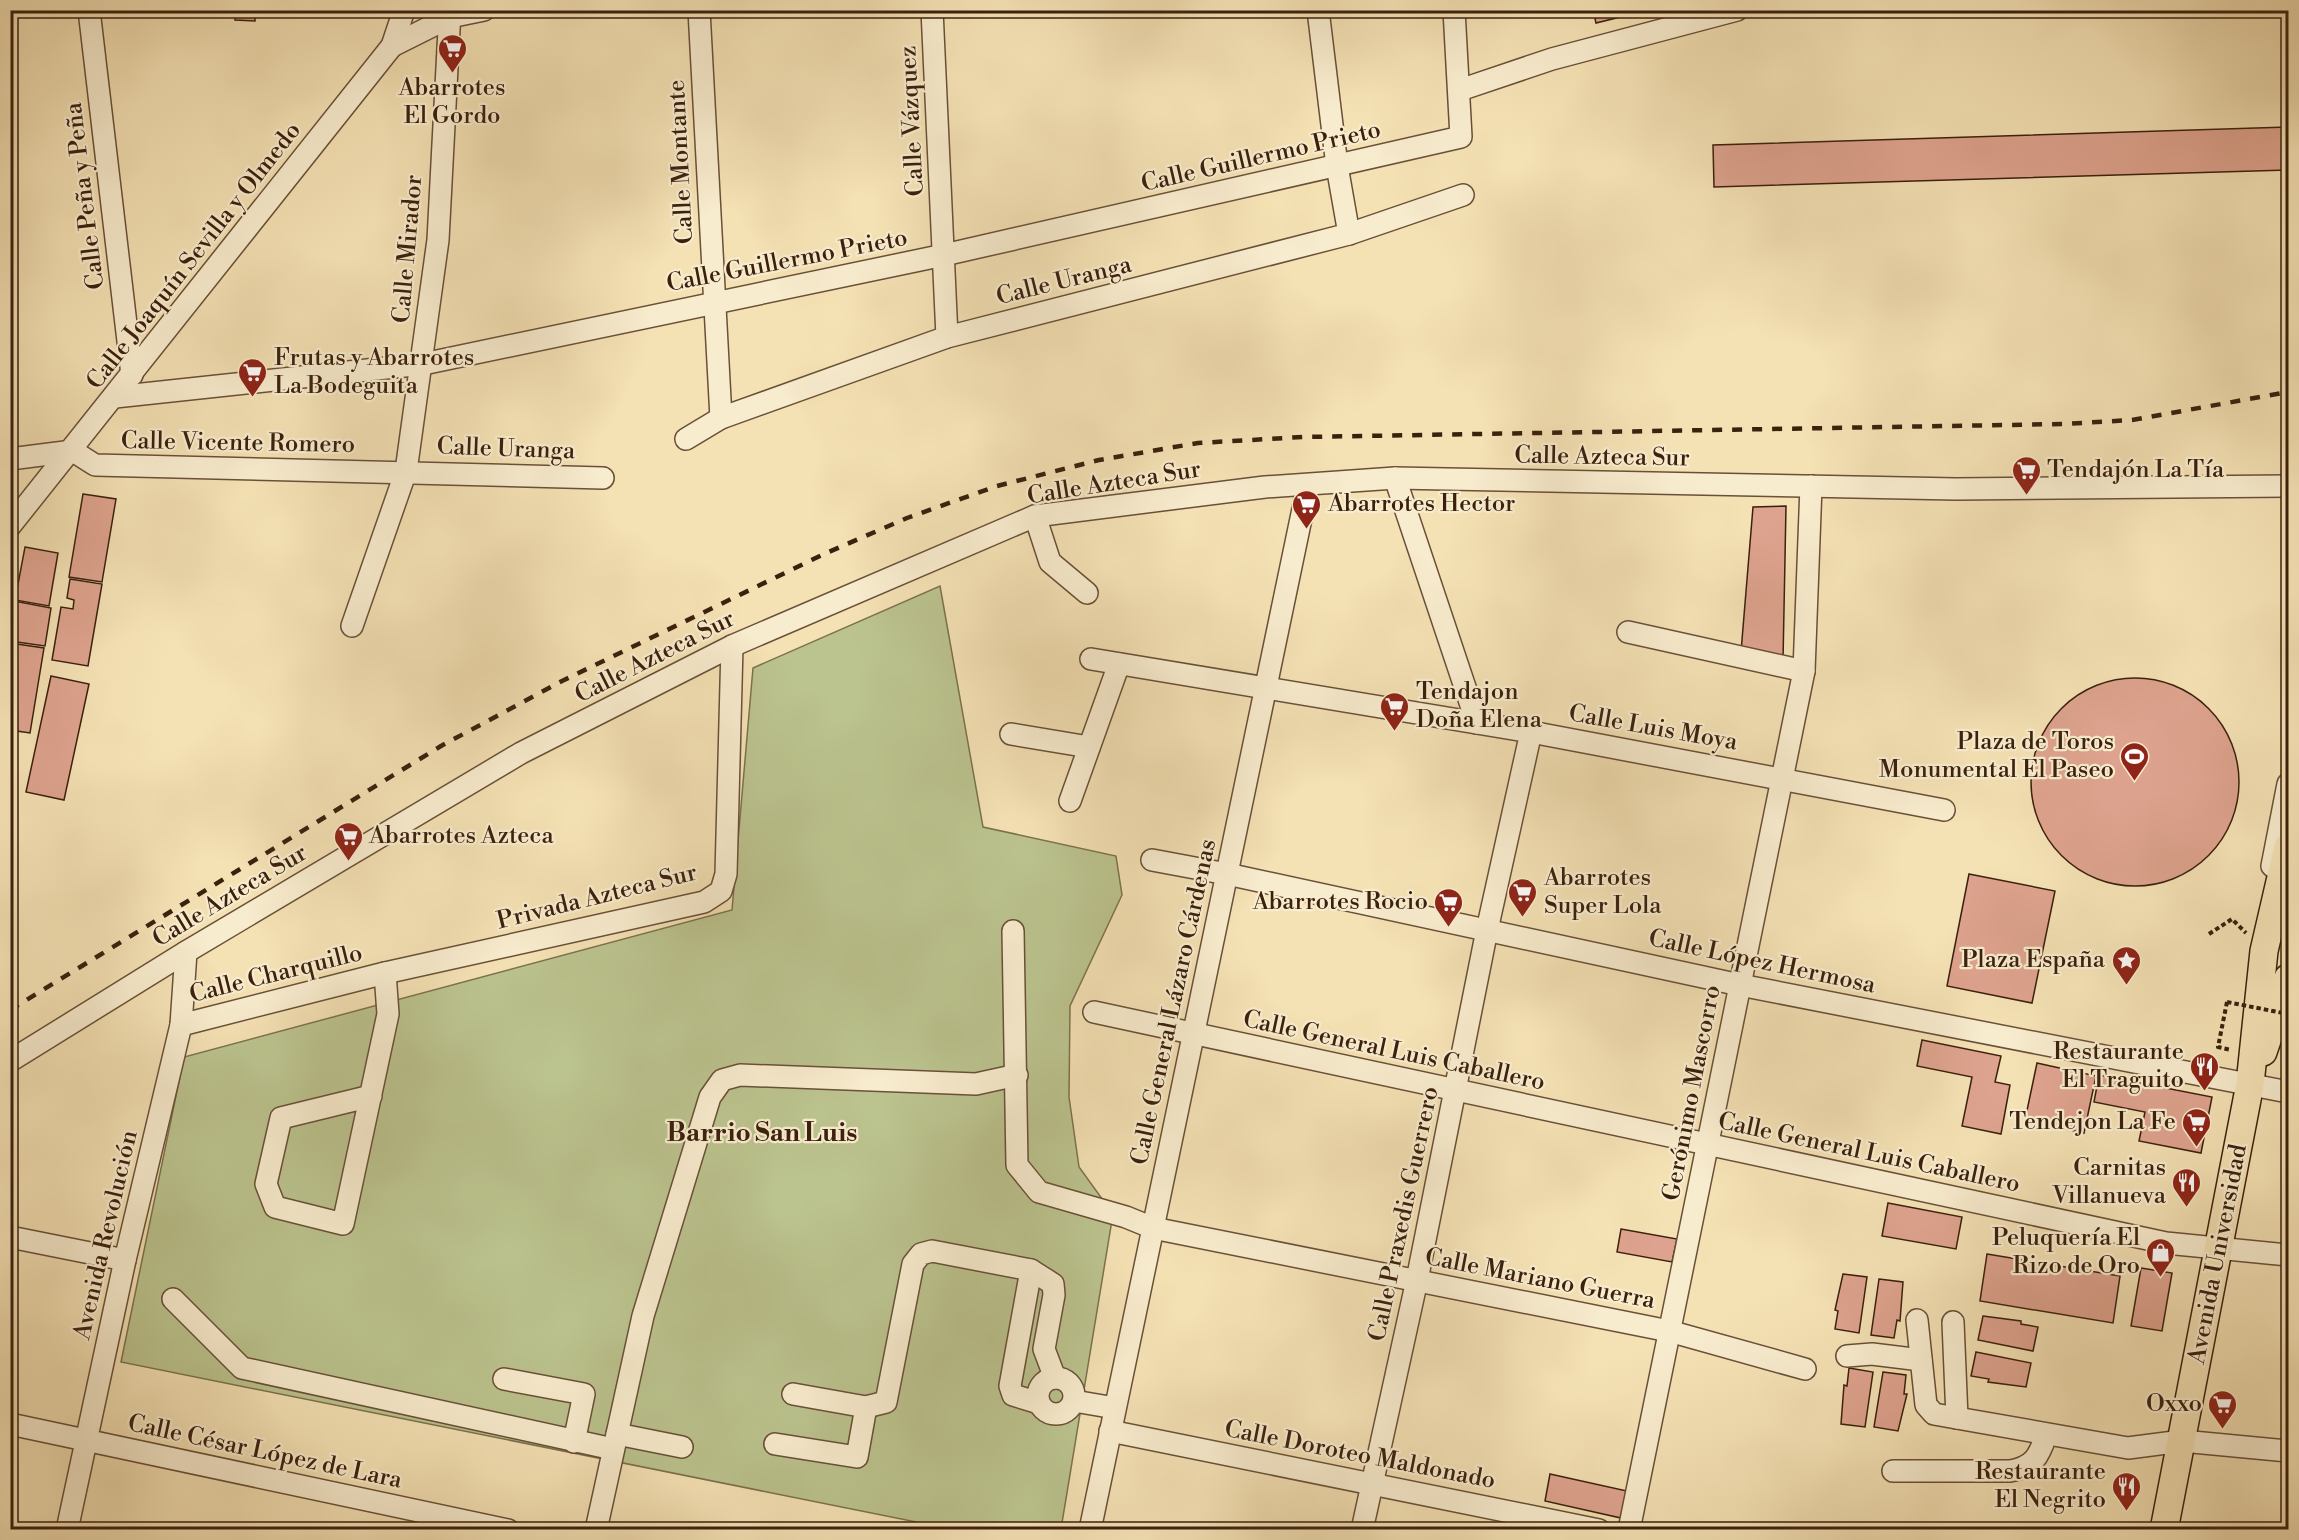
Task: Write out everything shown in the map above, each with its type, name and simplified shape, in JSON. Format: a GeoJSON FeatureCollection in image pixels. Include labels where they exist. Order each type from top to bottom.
{"type":"FeatureCollection","features":[{"type":"Feature","properties":{"kind":"main road","name":"Avenida Universidad"},"geometry":{"type":"LineString","coordinates":[[2164,1530],[2250,1084],[2264,951],[2289,847]]}},
{"type":"Feature","properties":{"kind":"main road","name":"Avenida Universidad"},"geometry":{"type":"LineString","coordinates":[[2250,1084],[2289,978]]}},
{"type":"Feature","properties":{"kind":"street","name":"Calle Peña y Peña"},"geometry":{"type":"LineString","coordinates":[[89,10],[132,375]]}},
{"type":"Feature","properties":{"kind":"street","name":"Calle Joaquín Sevilla y Olmedo"},"geometry":{"type":"LineString","coordinates":[[10,526],[116,397],[392,46],[404,10]]}},
{"type":"Feature","properties":{"kind":"street"},"geometry":{"type":"LineString","coordinates":[[392,46],[450,14],[484,10]]}},
{"type":"Feature","properties":{"kind":"street","name":"Calle Montante"},"geometry":{"type":"LineString","coordinates":[[699,10],[721,418]]}},
{"type":"Feature","properties":{"kind":"street","name":"Calle Vázquez"},"geometry":{"type":"LineString","coordinates":[[932,10],[947,337]]}},
{"type":"Feature","properties":{"kind":"street"},"geometry":{"type":"LineString","coordinates":[[1318,10],[1337,166],[1349,234]]}},
{"type":"Feature","properties":{"kind":"street"},"geometry":{"type":"LineString","coordinates":[[1454,10],[1460,90],[1552,58],[1737,10]]}},
{"type":"Feature","properties":{"kind":"street","name":"Calle Mirador"},"geometry":{"type":"LineString","coordinates":[[352,626],[406,471],[423,364],[438,240],[450,14]]}},
{"type":"Feature","properties":{"kind":"street","name":"Calle Guillermo Prieto"},"geometry":{"type":"LineString","coordinates":[[116,397],[423,364],[714,301],[944,255],[1337,166],[1461,137],[1460,90]]}},
{"type":"Feature","properties":{"kind":"street","name":"Calle Uranga"},"geometry":{"type":"LineString","coordinates":[[686,439],[721,418],[947,337],[1349,234],[1463,195]]}},
{"type":"Feature","properties":{"kind":"street"},"geometry":{"type":"LineString","coordinates":[[10,459],[73,451]]}},
{"type":"Feature","properties":{"kind":"street","name":"Calle Vicente Romero"},"geometry":{"type":"LineString","coordinates":[[73,451],[95,465],[406,471]]}},
{"type":"Feature","properties":{"kind":"street","name":"Calle Uranga"},"geometry":{"type":"LineString","coordinates":[[406,471],[603,478]]}},
{"type":"Feature","properties":{"kind":"street"},"geometry":{"type":"LineString","coordinates":[[1395,478],[1477,723]]}},
{"type":"Feature","properties":{"kind":"street","name":"Calle Azteca Sur"},"geometry":{"type":"LineString","coordinates":[[10,1061],[186,952],[521,753],[732,646],[1035,516],[1265,487],[1395,478],[1956,489],[2289,486]]}},
{"type":"Feature","properties":{"kind":"street","name":"Calle General Lázaro Cárdenas"},"geometry":{"type":"LineString","coordinates":[[1090,1530],[1308,485]]}},
{"type":"Feature","properties":{"kind":"street","name":"Gerónimo Mascorro"},"geometry":{"type":"LineString","coordinates":[[1629,1530],[1804,671],[1811,486]]}},
{"type":"Feature","properties":{"kind":"street"},"geometry":{"type":"LineString","coordinates":[[1035,516],[1050,562],[1087,593]]}},
{"type":"Feature","properties":{"kind":"street"},"geometry":{"type":"LineString","coordinates":[[1628,632],[1804,671]]}},
{"type":"Feature","properties":{"kind":"street","name":"Privada Azteca Sur"},"geometry":{"type":"LineString","coordinates":[[385,973],[704,902],[721,891],[726,874],[732,646]]}},
{"type":"Feature","properties":{"kind":"street","name":"Calle Luis Moya"},"geometry":{"type":"LineString","coordinates":[[1091,659],[1266,690],[1531,732],[1944,810]]}},
{"type":"Feature","properties":{"kind":"street"},"geometry":{"type":"LineString","coordinates":[[1070,801],[1119,664]]}},
{"type":"Feature","properties":{"kind":"street","name":"Calle Praxedis Guerrero"},"geometry":{"type":"LineString","coordinates":[[1362,1530],[1417,1280],[1487,930],[1531,732]]}},
{"type":"Feature","properties":{"kind":"street"},"geometry":{"type":"LineString","coordinates":[[1011,734],[1089,747]]}},
{"type":"Feature","properties":{"kind":"street","name":"Avenida Universidad"},"geometry":{"type":"LineString","coordinates":[[2264,951],[2269,881],[2289,784]]}},
{"type":"Feature","properties":{"kind":"street","name":"Calle López Hermosa"},"geometry":{"type":"LineString","coordinates":[[1152,860],[1227,874],[1740,985],[2289,1092]]}},
{"type":"Feature","properties":{"kind":"street","name":"Calle Mariano Guerra"},"geometry":{"type":"LineString","coordinates":[[1013,931],[1017,1165],[1039,1192],[1126,1217],[1153,1228],[1669,1331],[1805,1369]]}},
{"type":"Feature","properties":{"kind":"street","name":"Avenida Revolución"},"geometry":{"type":"LineString","coordinates":[[67,1530],[125,1260],[181,1025],[186,952]]}},
{"type":"Feature","properties":{"kind":"street"},"geometry":{"type":"LineString","coordinates":[[371,1096],[281,1118],[266,1184],[275,1207],[343,1224],[371,1096],[388,1014],[385,973]]}},
{"type":"Feature","properties":{"kind":"street","name":"Calle Charquillo"},"geometry":{"type":"LineString","coordinates":[[181,1025],[385,973]]}},
{"type":"Feature","properties":{"kind":"street","name":"Calle General Luis Caballero"},"geometry":{"type":"LineString","coordinates":[[1094,1012],[2166,1243],[2289,1255]]}},
{"type":"Feature","properties":{"kind":"street"},"geometry":{"type":"LineString","coordinates":[[596,1530],[644,1316],[710,1097],[722,1080],[740,1075],[976,1084],[1017,1075]]}},
{"type":"Feature","properties":{"kind":"street"},"geometry":{"type":"LineString","coordinates":[[10,1237],[125,1260]]}},
{"type":"Feature","properties":{"kind":"street"},"geometry":{"type":"LineString","coordinates":[[794,1394],[866,1407],[886,1402],[913,1264],[921,1254],[932,1251],[1031,1270],[1053,1284],[1054,1295],[1044,1349],[1055,1378]]}},
{"type":"Feature","properties":{"kind":"street"},"geometry":{"type":"LineString","coordinates":[[1031,1270],[1010,1386],[1012,1395],[1040,1403],[1047,1411],[1057,1414],[1068,1410],[1074,1401],[1073,1390],[1066,1381],[1055,1378],[1045,1382],[1039,1392],[1040,1403]]}},
{"type":"Feature","properties":{"kind":"street"},"geometry":{"type":"LineString","coordinates":[[173,1299],[242,1368],[574,1442],[615,1442],[682,1447]]}},
{"type":"Feature","properties":{"kind":"street"},"geometry":{"type":"LineString","coordinates":[[1917,1320],[1928,1410],[1957,1418],[2019,1428],[2046,1435],[2128,1448],[2182,1441],[2289,1451]]}},
{"type":"Feature","properties":{"kind":"street"},"geometry":{"type":"LineString","coordinates":[[1953,1322],[1957,1418]]}},
{"type":"Feature","properties":{"kind":"street"},"geometry":{"type":"LineString","coordinates":[[1847,1356],[1872,1354],[1921,1360]]}},
{"type":"Feature","properties":{"kind":"street"},"geometry":{"type":"LineString","coordinates":[[504,1379],[584,1394],[574,1442]]}},
{"type":"Feature","properties":{"kind":"street"},"geometry":{"type":"LineString","coordinates":[[1074,1401],[1115,1408]]}},
{"type":"Feature","properties":{"kind":"street"},"geometry":{"type":"LineString","coordinates":[[775,1444],[857,1457],[866,1407]]}},
{"type":"Feature","properties":{"kind":"street","name":"Calle César López de Lara"},"geometry":{"type":"LineString","coordinates":[[10,1424],[508,1530]]}},
{"type":"Feature","properties":{"kind":"street","name":"Calle Doroteo Maldonado"},"geometry":{"type":"LineString","coordinates":[[1110,1431],[1599,1530]]}},
{"type":"Feature","properties":{"kind":"street"},"geometry":{"type":"LineString","coordinates":[[1893,1471],[2010,1472],[2026,1468],[2040,1455],[2046,1435]]}},
{"type":"Feature","properties":{"kind":"path"},"geometry":{"type":"LineString","coordinates":[[2209,934],[2232,919],[2264,951]]}},
{"type":"Feature","properties":{"kind":"path"},"geometry":{"type":"LineString","coordinates":[[2218,1047],[2227,1002],[2289,1014]]}},
{"type":"Feature","properties":{"kind":"green space"},"geometry":{"type":"Polygon","coordinates":[[[940,586],[983,827],[1116,856],[1122,895],[1070,1006],[1069,1097],[1079,1167],[1113,1214],[1061,1529],[951,1529],[121,1362],[184,1057],[732,910],[753,668],[940,586]]]}},
{"type":"Feature","properties":{"kind":"building"},"geometry":{"type":"Polygon","coordinates":[[[236,10],[255,10],[255,21],[235,20],[236,10]]]}},
{"type":"Feature","properties":{"kind":"building"},"geometry":{"type":"Polygon","coordinates":[[[1593,10],[1649,10],[1596,23],[1593,10]]]}},
{"type":"Feature","properties":{"kind":"building"},"geometry":{"type":"Polygon","coordinates":[[[2288,127],[2288,170],[1714,187],[1713,145],[2288,127]]]}},
{"type":"Feature","properties":{"kind":"building"},"geometry":{"type":"Polygon","coordinates":[[[83,494],[116,499],[102,582],[69,577],[83,494]]]}},
{"type":"Feature","properties":{"kind":"building"},"geometry":{"type":"Polygon","coordinates":[[[1786,506],[1783,661],[1741,652],[1753,507],[1786,506]]]}},
{"type":"Feature","properties":{"kind":"building"},"geometry":{"type":"Polygon","coordinates":[[[25,547],[58,553],[49,606],[15,600],[25,547]]]}},
{"type":"Feature","properties":{"kind":"building"},"geometry":{"type":"Polygon","coordinates":[[[70,579],[102,584],[88,666],[52,660],[61,607],[73,609],[74,600],[67,598],[70,579]]]}},
{"type":"Feature","properties":{"kind":"building"},"geometry":{"type":"Polygon","coordinates":[[[14,601],[51,608],[45,646],[10,641],[14,601]]]}},
{"type":"Feature","properties":{"kind":"building"},"geometry":{"type":"Polygon","coordinates":[[[10,643],[44,648],[30,733],[10,730],[10,643]]]}},
{"type":"Feature","properties":{"kind":"building"},"geometry":{"type":"Polygon","coordinates":[[[51,676],[89,684],[64,800],[26,792],[51,676]]]}},
{"type":"Feature","properties":{"kind":"building","name":"Plaza de Toros Monumental El Paseo"},"geometry":{"type":"Polygon","coordinates":[[[2135,678],[2155,680],[2184,690],[2215,716],[2231,742],[2237,762],[2239,782],[2237,802],[2227,831],[2201,862],[2175,878],[2155,884],[2135,886],[2115,884],[2086,874],[2055,848],[2039,822],[2033,802],[2031,782],[2033,762],[2043,733],[2069,702],[2095,686],[2115,680],[2135,678]]]}},
{"type":"Feature","properties":{"kind":"building"},"geometry":{"type":"Polygon","coordinates":[[[1969,874],[2055,891],[2032,1003],[1947,986],[1969,874]]]}},
{"type":"Feature","properties":{"kind":"building"},"geometry":{"type":"Polygon","coordinates":[[[1922,1040],[2001,1056],[1995,1082],[2010,1085],[2001,1134],[1962,1126],[1972,1077],[1917,1066],[1922,1040]]]}},
{"type":"Feature","properties":{"kind":"building"},"geometry":{"type":"Polygon","coordinates":[[[2037,1063],[2096,1076],[2084,1133],[2025,1120],[2037,1063]]]}},
{"type":"Feature","properties":{"kind":"building"},"geometry":{"type":"Polygon","coordinates":[[[2099,1075],[2212,1097],[2201,1153],[2139,1141],[2145,1112],[2094,1102],[2099,1075]]]}},
{"type":"Feature","properties":{"kind":"building"},"geometry":{"type":"Polygon","coordinates":[[[1888,1203],[1962,1217],[1956,1249],[1882,1236],[1888,1203]]]}},
{"type":"Feature","properties":{"kind":"building"},"geometry":{"type":"Polygon","coordinates":[[[1621,1229],[1677,1239],[1672,1262],[1617,1252],[1621,1229]]]}},
{"type":"Feature","properties":{"kind":"building"},"geometry":{"type":"Polygon","coordinates":[[[1987,1254],[2120,1276],[2113,1323],[1980,1301],[1987,1254]]]}},
{"type":"Feature","properties":{"kind":"building"},"geometry":{"type":"Polygon","coordinates":[[[2141,1268],[2172,1273],[2162,1331],[2131,1326],[2141,1268]]]}},
{"type":"Feature","properties":{"kind":"building"},"geometry":{"type":"Polygon","coordinates":[[[1843,1274],[1867,1277],[1859,1333],[1835,1329],[1838,1311],[1835,1310],[1843,1274]]]}},
{"type":"Feature","properties":{"kind":"building"},"geometry":{"type":"Polygon","coordinates":[[[1879,1279],[1903,1282],[1900,1321],[1897,1320],[1894,1338],[1871,1335],[1879,1279]]]}},
{"type":"Feature","properties":{"kind":"building"},"geometry":{"type":"Polygon","coordinates":[[[1983,1316],[2021,1321],[2021,1324],[2038,1327],[2033,1351],[1978,1340],[1983,1316]]]}},
{"type":"Feature","properties":{"kind":"building"},"geometry":{"type":"Polygon","coordinates":[[[1976,1352],[2031,1363],[2026,1387],[1988,1382],[1989,1379],[1971,1376],[1976,1352]]]}},
{"type":"Feature","properties":{"kind":"building"},"geometry":{"type":"Polygon","coordinates":[[[1849,1368],[1873,1372],[1865,1427],[1841,1424],[1844,1385],[1847,1386],[1849,1368]]]}},
{"type":"Feature","properties":{"kind":"building"},"geometry":{"type":"Polygon","coordinates":[[[1883,1372],[1906,1375],[1904,1394],[1907,1394],[1898,1431],[1874,1427],[1883,1372]]]}},
{"type":"Feature","properties":{"kind":"building"},"geometry":{"type":"Polygon","coordinates":[[[1550,1474],[1627,1491],[1621,1518],[1545,1501],[1550,1474]]]}},
{"type":"Feature","properties":{"kind":"building"},"geometry":{"type":"Polygon","coordinates":[[[2048,1523],[2125,1529],[2047,1530],[2048,1523]]]}},
{"type":"Feature","properties":{"kind":"railway"},"geometry":{"type":"LineString","coordinates":[[10,1010],[441,746],[562,681],[824,554],[907,518],[997,486],[1099,460],[1198,443],[1303,437],[2064,424],[2132,420],[2288,392]]}},
{"type":"Feature","properties":{"kind":"place","name":"Abarrotes El Gordo"},"geometry":{"type":"Point","coordinates":[452,74]}},
{"type":"Feature","properties":{"kind":"place","name":"Frutas y Abarrotes La Bodeguita"},"geometry":{"type":"Point","coordinates":[253,398]}},
{"type":"Feature","properties":{"kind":"place","name":"Tendajón La Tía"},"geometry":{"type":"Point","coordinates":[2026,496]}},
{"type":"Feature","properties":{"kind":"place","name":"Abarrotes Hector"},"geometry":{"type":"Point","coordinates":[1307,530]}},
{"type":"Feature","properties":{"kind":"place","name":"Tendajon Doña Elena"},"geometry":{"type":"Point","coordinates":[1395,732]}},
{"type":"Feature","properties":{"kind":"place","name":"Plaza de Toros Monumental El Paseo"},"geometry":{"type":"Point","coordinates":[2135,782]}},
{"type":"Feature","properties":{"kind":"place","name":"Abarrotes Azteca"},"geometry":{"type":"Point","coordinates":[348,862]}},
{"type":"Feature","properties":{"kind":"place","name":"Abarrotes Super Lola"},"geometry":{"type":"Point","coordinates":[1523,918]}},
{"type":"Feature","properties":{"kind":"place","name":"Abarrotes Rocio"},"geometry":{"type":"Point","coordinates":[1449,928]}},
{"type":"Feature","properties":{"kind":"place","name":"Plaza España"},"geometry":{"type":"Point","coordinates":[2126,986]}},
{"type":"Feature","properties":{"kind":"place","name":"Restaurante El Traguito"},"geometry":{"type":"Point","coordinates":[2205,1092]}},
{"type":"Feature","properties":{"kind":"place","name":"Tendejon La Fe"},"geometry":{"type":"Point","coordinates":[2197,1148]}},
{"type":"Feature","properties":{"kind":"place","name":"Carnitas Villanueva"},"geometry":{"type":"Point","coordinates":[2187,1208]}},
{"type":"Feature","properties":{"kind":"place","name":"Peluquería El Rizo de Oro"},"geometry":{"type":"Point","coordinates":[2161,1278]}},
{"type":"Feature","properties":{"kind":"place","name":"Oxxo"},"geometry":{"type":"Point","coordinates":[2223,1430]}},
{"type":"Feature","properties":{"kind":"place","name":"Restaurante El Negrito"},"geometry":{"type":"Point","coordinates":[2127,1512]}},
{"type":"Feature","properties":{"kind":"district","name":"Barrio San Luis"},"geometry":{"type":"Point","coordinates":[762,1133]}}]}
